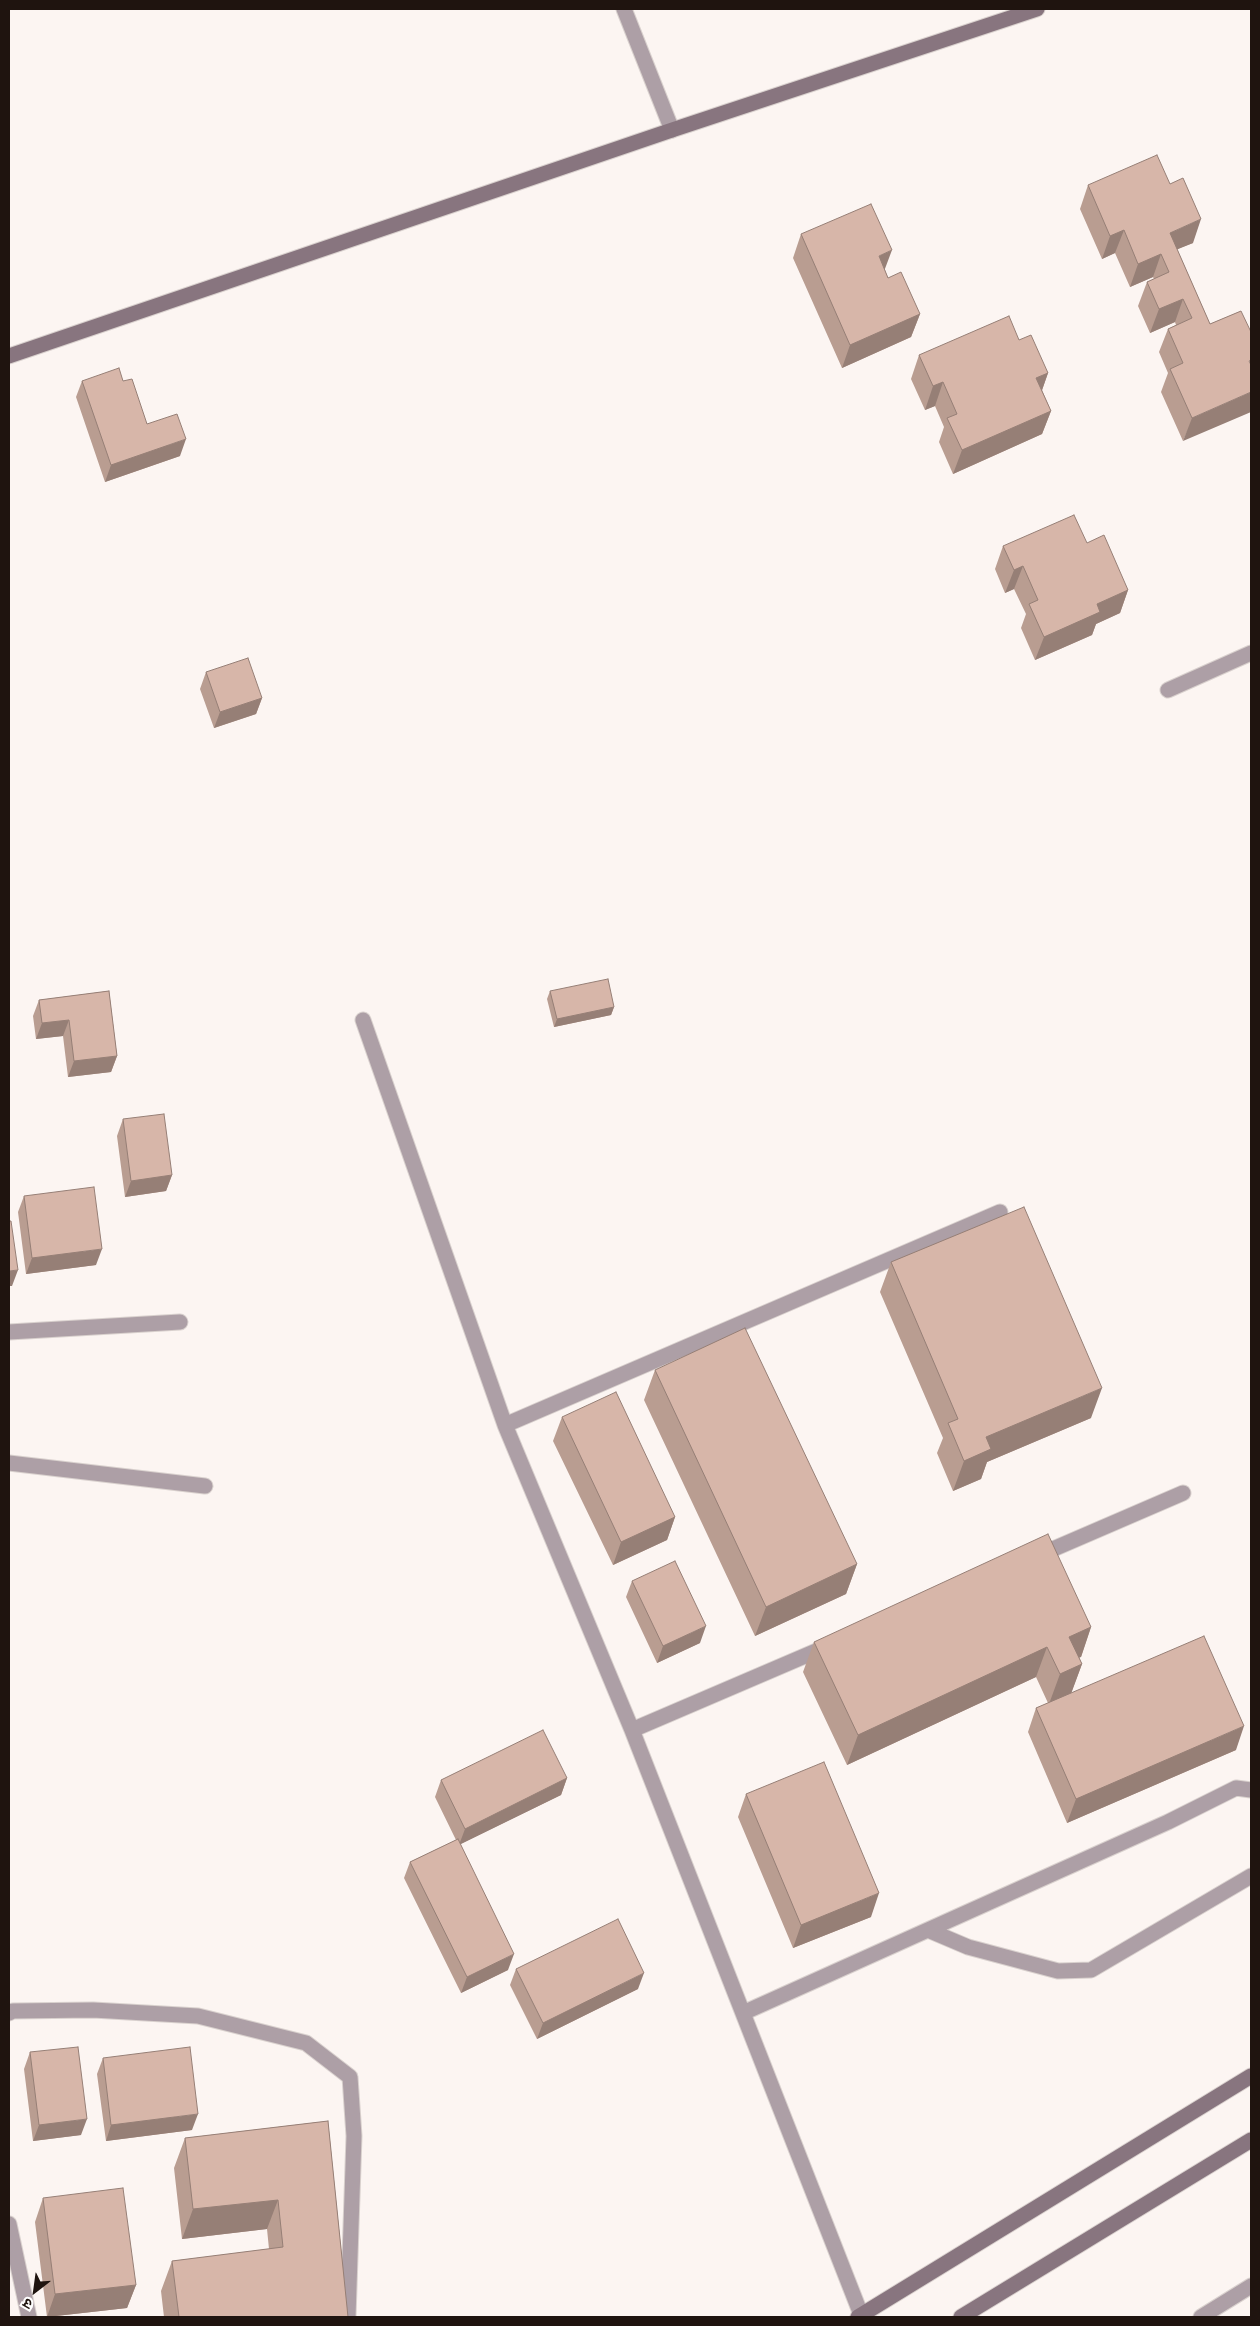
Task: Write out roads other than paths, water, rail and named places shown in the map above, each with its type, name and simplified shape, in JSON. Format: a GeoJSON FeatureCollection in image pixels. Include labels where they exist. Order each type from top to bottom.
{"type":"FeatureCollection","features":[{"type":"Feature","properties":{"kind":"street"},"geometry":{"type":"LineString","coordinates":[[624,9],[672,130]]}},
{"type":"Feature","properties":{"kind":"street"},"geometry":{"type":"LineString","coordinates":[[9,356],[672,130],[1037,9]]}},
{"type":"Feature","properties":{"kind":"street"},"geometry":{"type":"LineString","coordinates":[[1168,690],[1251,653]]}},
{"type":"Feature","properties":{"kind":"street"},"geometry":{"type":"LineString","coordinates":[[363,1020],[505,1425],[632,1730],[861,2317],[1251,2076]]}},
{"type":"Feature","properties":{"kind":"street"},"geometry":{"type":"LineString","coordinates":[[505,1425],[1000,1212]]}},
{"type":"Feature","properties":{"kind":"street"},"geometry":{"type":"LineString","coordinates":[[9,1332],[180,1322]]}},
{"type":"Feature","properties":{"kind":"street"},"geometry":{"type":"LineString","coordinates":[[9,1463],[205,1486]]}},
{"type":"Feature","properties":{"kind":"street"},"geometry":{"type":"LineString","coordinates":[[1020,1563],[1183,1493]]}},
{"type":"Feature","properties":{"kind":"street"},"geometry":{"type":"LineString","coordinates":[[632,1730],[840,1641]]}},
{"type":"Feature","properties":{"kind":"street"},"geometry":{"type":"LineString","coordinates":[[743,2013],[1168,1822],[1236,1788],[1251,1790]]}},
{"type":"Feature","properties":{"kind":"street"},"geometry":{"type":"LineString","coordinates":[[928,1930],[968,1947],[1058,1971],[1091,1970],[1251,1876]]}},
{"type":"Feature","properties":{"kind":"street"},"geometry":{"type":"LineString","coordinates":[[9,2013],[13,2011],[93,2010],[198,2016],[306,2043],[350,2077],[354,2136],[348,2317]]}},
{"type":"Feature","properties":{"kind":"street"},"geometry":{"type":"LineString","coordinates":[[960,2317],[1251,2140]]}},
{"type":"Feature","properties":{"kind":"street"},"geometry":{"type":"LineString","coordinates":[[9,2224],[29,2317]]}},
{"type":"Feature","properties":{"kind":"street"},"geometry":{"type":"LineString","coordinates":[[1201,2317],[1251,2286]]}}]}
